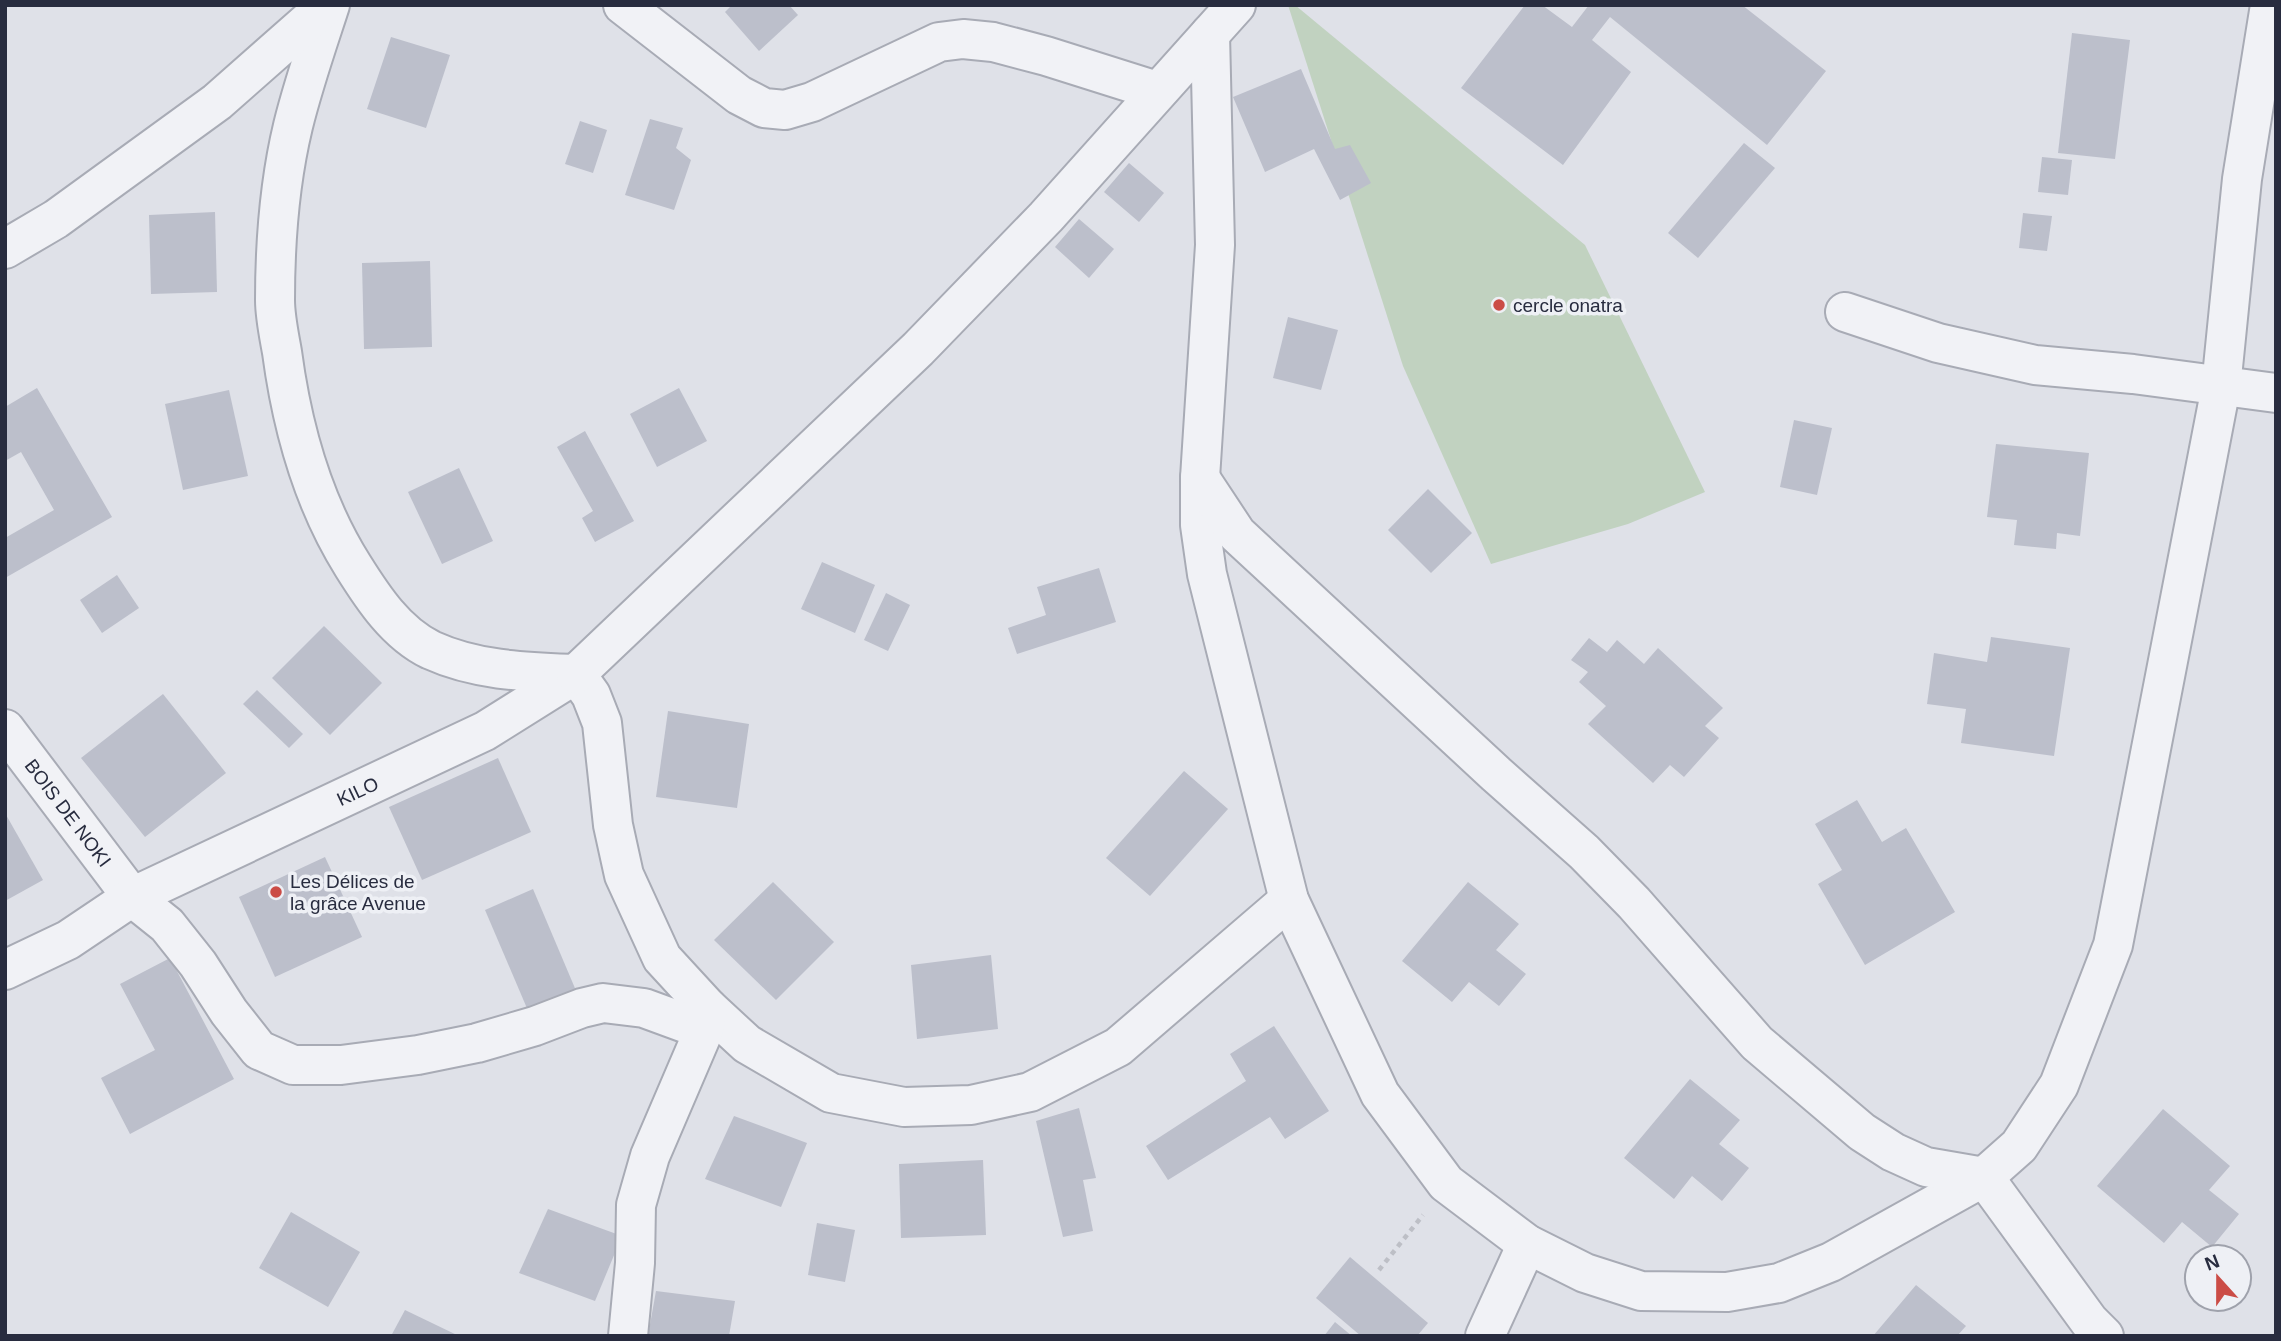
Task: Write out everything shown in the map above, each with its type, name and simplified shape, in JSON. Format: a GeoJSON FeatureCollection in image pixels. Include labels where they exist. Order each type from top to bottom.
{"type":"FeatureCollection","features":[{"type":"Feature","properties":{"kind":"street"},"geometry":{"type":"LineString","coordinates":[[5,249],[56,219],[217,102],[329,5]]}},
{"type":"Feature","properties":{"kind":"street"},"geometry":{"type":"LineString","coordinates":[[329,5],[292,128],[281,208],[275,302],[284,368],[299,443],[318,497],[343,550],[369,592],[400,629],[430,649],[460,660],[508,671],[576,674],[592,695],[602,723],[613,825],[624,875],[662,958],[706,1019],[831,1093],[904,1107],[971,1105],[1030,1092],[1118,1047],[1289,900]]}},
{"type":"Feature","properties":{"kind":"street"},"geometry":{"type":"LineString","coordinates":[[623,5],[739,95],[764,108],[785,110],[812,102],[939,42],[963,39],[993,42],[1046,56],[1157,91]]}},
{"type":"Feature","properties":{"kind":"street","name":"KILO"},"geometry":{"type":"LineString","coordinates":[[5,970],[68,940],[132,897],[485,730],[576,674],[918,349],[1046,216],[1236,5]]}},
{"type":"Feature","properties":{"kind":"street"},"geometry":{"type":"LineString","coordinates":[[1210,34],[1215,245],[1200,478],[1200,525],[1207,574],[1289,900],[1380,1094],[1446,1183],[1527,1244],[1585,1273],[1641,1291],[1727,1292],[1779,1283],[1831,1262],[1984,1177],[2019,1146],[2059,1085],[2113,945],[2221,387],[2242,179],[2270,5]]}},
{"type":"Feature","properties":{"kind":"street"},"geometry":{"type":"LineString","coordinates":[[1845,312],[1938,342],[2035,365],[2133,374],[2276,393]]}},
{"type":"Feature","properties":{"kind":"street"},"geometry":{"type":"LineString","coordinates":[[1200,478],[1237,534],[1584,852],[1634,903],[1757,1043],[1862,1132],[1893,1152],[1926,1167],[1984,1177],[2089,1321],[2104,1336]]}},
{"type":"Feature","properties":{"kind":"street","name":"BOIS DE NOKI"},"geometry":{"type":"LineString","coordinates":[[5,729],[132,897],[167,925],[198,964],[229,1012],[259,1050],[293,1065],[341,1065],[418,1055],[477,1043],[603,1003],[644,1007],[706,1019]]}},
{"type":"Feature","properties":{"kind":"street"},"geometry":{"type":"LineString","coordinates":[[628,1336],[635,1263],[636,1205],[650,1156],[706,1019]]}},
{"type":"Feature","properties":{"kind":"street"},"geometry":{"type":"LineString","coordinates":[[1485,1336],[1527,1244]]}},
{"type":"Feature","properties":{"kind":"path"},"geometry":{"type":"LineString","coordinates":[[1379,1270],[1402,1244],[1446,1183]]}},
{"type":"Feature","properties":{"kind":"green space","name":"cercle onatra"},"geometry":{"type":"Polygon","coordinates":[[[1288,5],[1295,5],[1585,245],[1705,492],[1628,524],[1491,564],[1403,366],[1288,5]]]}},
{"type":"Feature","properties":{"kind":"building"},"geometry":{"type":"Polygon","coordinates":[[[732,5],[789,5],[798,15],[759,51],[725,12],[732,5]]]}},
{"type":"Feature","properties":{"kind":"building"},"geometry":{"type":"Polygon","coordinates":[[[1525,5],[1542,5],[1572,27],[1589,5],[1742,5],[1826,71],[1767,145],[1610,17],[1592,40],[1631,72],[1563,165],[1461,88],[1525,5]]]}},
{"type":"Feature","properties":{"kind":"building"},"geometry":{"type":"Polygon","coordinates":[[[2072,33],[2130,40],[2115,159],[2058,153],[2072,33]]]}},
{"type":"Feature","properties":{"kind":"building"},"geometry":{"type":"Polygon","coordinates":[[[391,37],[450,55],[426,128],[367,109],[391,37]]]}},
{"type":"Feature","properties":{"kind":"building"},"geometry":{"type":"Polygon","coordinates":[[[1301,69],[1335,149],[1350,145],[1371,183],[1340,200],[1314,149],[1265,172],[1233,97],[1301,69]]]}},
{"type":"Feature","properties":{"kind":"building"},"geometry":{"type":"Polygon","coordinates":[[[650,119],[683,128],[676,148],[691,160],[674,210],[625,195],[650,119]]]}},
{"type":"Feature","properties":{"kind":"building"},"geometry":{"type":"Polygon","coordinates":[[[580,121],[607,130],[593,173],[565,164],[580,121]]]}},
{"type":"Feature","properties":{"kind":"building"},"geometry":{"type":"Polygon","coordinates":[[[1744,143],[1775,168],[1698,258],[1668,233],[1744,143]]]}},
{"type":"Feature","properties":{"kind":"building"},"geometry":{"type":"Polygon","coordinates":[[[2042,157],[2072,160],[2068,195],[2038,192],[2042,157]]]}},
{"type":"Feature","properties":{"kind":"building"},"geometry":{"type":"Polygon","coordinates":[[[1129,163],[1164,193],[1139,222],[1104,192],[1129,163]]]}},
{"type":"Feature","properties":{"kind":"building"},"geometry":{"type":"Polygon","coordinates":[[[215,212],[217,292],[151,294],[149,215],[215,212]]]}},
{"type":"Feature","properties":{"kind":"building"},"geometry":{"type":"Polygon","coordinates":[[[2023,213],[2052,216],[2047,251],[2019,248],[2023,213]]]}},
{"type":"Feature","properties":{"kind":"building"},"geometry":{"type":"Polygon","coordinates":[[[1079,219],[1114,249],[1089,278],[1055,247],[1079,219]]]}},
{"type":"Feature","properties":{"kind":"building"},"geometry":{"type":"Polygon","coordinates":[[[430,261],[432,347],[364,349],[362,263],[430,261]]]}},
{"type":"Feature","properties":{"kind":"building"},"geometry":{"type":"Polygon","coordinates":[[[1288,317],[1338,330],[1321,390],[1273,378],[1288,317]]]}},
{"type":"Feature","properties":{"kind":"building"},"geometry":{"type":"Polygon","coordinates":[[[37,388],[112,517],[5,578],[5,538],[54,510],[21,452],[5,461],[5,407],[37,388]]]}},
{"type":"Feature","properties":{"kind":"building"},"geometry":{"type":"Polygon","coordinates":[[[679,388],[707,441],[657,467],[630,414],[679,388]]]}},
{"type":"Feature","properties":{"kind":"building"},"geometry":{"type":"Polygon","coordinates":[[[229,390],[248,476],[183,490],[165,404],[229,390]]]}},
{"type":"Feature","properties":{"kind":"building"},"geometry":{"type":"Polygon","coordinates":[[[1794,420],[1832,428],[1817,495],[1780,487],[1794,420]]]}},
{"type":"Feature","properties":{"kind":"building"},"geometry":{"type":"Polygon","coordinates":[[[585,431],[634,521],[595,542],[582,518],[593,511],[557,447],[585,431]]]}},
{"type":"Feature","properties":{"kind":"building"},"geometry":{"type":"Polygon","coordinates":[[[1996,444],[2089,453],[2080,536],[2057,533],[2056,549],[2014,545],[2017,520],[1987,517],[1996,444]]]}},
{"type":"Feature","properties":{"kind":"building"},"geometry":{"type":"Polygon","coordinates":[[[459,468],[493,541],[442,564],[408,492],[459,468]]]}},
{"type":"Feature","properties":{"kind":"building"},"geometry":{"type":"Polygon","coordinates":[[[1428,489],[1472,533],[1431,573],[1388,530],[1428,489]]]}},
{"type":"Feature","properties":{"kind":"building"},"geometry":{"type":"Polygon","coordinates":[[[822,562],[875,585],[855,633],[801,609],[822,562]]]}},
{"type":"Feature","properties":{"kind":"building"},"geometry":{"type":"Polygon","coordinates":[[[1099,568],[1116,622],[1017,654],[1008,628],[1046,615],[1037,587],[1099,568]]]}},
{"type":"Feature","properties":{"kind":"building"},"geometry":{"type":"Polygon","coordinates":[[[117,575],[139,608],[102,633],[80,600],[117,575]]]}},
{"type":"Feature","properties":{"kind":"building"},"geometry":{"type":"Polygon","coordinates":[[[886,593],[910,605],[888,651],[864,640],[886,593]]]}},
{"type":"Feature","properties":{"kind":"building"},"geometry":{"type":"Polygon","coordinates":[[[324,626],[382,683],[330,735],[272,678],[324,626]]]}},
{"type":"Feature","properties":{"kind":"building"},"geometry":{"type":"Polygon","coordinates":[[[1991,637],[2070,648],[2054,756],[1961,743],[1966,709],[1927,704],[1934,653],[1987,662],[1991,637]]]}},
{"type":"Feature","properties":{"kind":"building"},"geometry":{"type":"Polygon","coordinates":[[[1589,638],[1607,652],[1617,640],[1644,664],[1658,648],[1723,708],[1705,726],[1719,738],[1684,777],[1670,765],[1653,783],[1588,724],[1606,706],[1579,682],[1588,672],[1571,660],[1589,638]]]}},
{"type":"Feature","properties":{"kind":"building"},"geometry":{"type":"Polygon","coordinates":[[[257,690],[303,734],[289,748],[243,704],[257,690]]]}},
{"type":"Feature","properties":{"kind":"building"},"geometry":{"type":"Polygon","coordinates":[[[163,694],[226,773],[145,837],[81,758],[163,694]]]}},
{"type":"Feature","properties":{"kind":"building"},"geometry":{"type":"Polygon","coordinates":[[[668,711],[749,724],[737,808],[656,797],[668,711]]]}},
{"type":"Feature","properties":{"kind":"building"},"geometry":{"type":"Polygon","coordinates":[[[498,758],[531,832],[422,880],[389,807],[498,758]]]}},
{"type":"Feature","properties":{"kind":"building"},"geometry":{"type":"Polygon","coordinates":[[[1184,771],[1228,809],[1150,896],[1106,858],[1184,771]]]}},
{"type":"Feature","properties":{"kind":"building"},"geometry":{"type":"Polygon","coordinates":[[[1857,800],[1882,842],[1906,828],[1955,912],[1865,965],[1818,884],[1842,870],[1815,824],[1857,800]]]}},
{"type":"Feature","properties":{"kind":"building"},"geometry":{"type":"Polygon","coordinates":[[[5,813],[43,880],[5,901],[5,813]]]}},
{"type":"Feature","properties":{"kind":"building"},"geometry":{"type":"Polygon","coordinates":[[[325,857],[362,937],[275,977],[239,897],[325,857]]]}},
{"type":"Feature","properties":{"kind":"building"},"geometry":{"type":"Polygon","coordinates":[[[773,882],[834,942],[776,1000],[714,940],[773,882]]]}},
{"type":"Feature","properties":{"kind":"building"},"geometry":{"type":"Polygon","coordinates":[[[1468,882],[1519,924],[1496,950],[1526,974],[1499,1006],[1469,982],[1452,1002],[1402,961],[1468,882]]]}},
{"type":"Feature","properties":{"kind":"building"},"geometry":{"type":"Polygon","coordinates":[[[533,889],[577,993],[529,1013],[485,910],[533,889]]]}},
{"type":"Feature","properties":{"kind":"building"},"geometry":{"type":"Polygon","coordinates":[[[991,955],[998,1029],[917,1039],[911,965],[991,955]]]}},
{"type":"Feature","properties":{"kind":"building"},"geometry":{"type":"Polygon","coordinates":[[[170,958],[234,1079],[130,1134],[101,1078],[155,1050],[120,984],[170,958]]]}},
{"type":"Feature","properties":{"kind":"building"},"geometry":{"type":"Polygon","coordinates":[[[1274,1026],[1329,1111],[1285,1139],[1270,1117],[1168,1180],[1146,1146],[1246,1081],[1230,1054],[1274,1026]]]}},
{"type":"Feature","properties":{"kind":"building"},"geometry":{"type":"Polygon","coordinates":[[[1690,1079],[1740,1120],[1719,1144],[1749,1168],[1722,1201],[1692,1176],[1674,1199],[1624,1158],[1690,1079]]]}},
{"type":"Feature","properties":{"kind":"building"},"geometry":{"type":"Polygon","coordinates":[[[1079,1108],[1096,1178],[1083,1180],[1093,1231],[1063,1237],[1036,1121],[1079,1108]]]}},
{"type":"Feature","properties":{"kind":"building"},"geometry":{"type":"Polygon","coordinates":[[[2163,1109],[2230,1166],[2209,1190],[2239,1214],[2215,1243],[2207,1243],[2182,1222],[2164,1243],[2097,1186],[2163,1109]]]}},
{"type":"Feature","properties":{"kind":"building"},"geometry":{"type":"Polygon","coordinates":[[[734,1116],[807,1143],[781,1207],[705,1179],[734,1116]]]}},
{"type":"Feature","properties":{"kind":"building"},"geometry":{"type":"Polygon","coordinates":[[[983,1160],[986,1235],[901,1238],[899,1164],[983,1160]]]}},
{"type":"Feature","properties":{"kind":"building"},"geometry":{"type":"Polygon","coordinates":[[[548,1209],[622,1236],[595,1301],[519,1273],[548,1209]]]}},
{"type":"Feature","properties":{"kind":"building"},"geometry":{"type":"Polygon","coordinates":[[[291,1212],[360,1252],[328,1307],[259,1268],[291,1212]]]}},
{"type":"Feature","properties":{"kind":"building"},"geometry":{"type":"Polygon","coordinates":[[[817,1223],[855,1230],[845,1282],[808,1275],[817,1223]]]}},
{"type":"Feature","properties":{"kind":"building"},"geometry":{"type":"Polygon","coordinates":[[[1350,1257],[1428,1323],[1417,1336],[1361,1336],[1316,1298],[1350,1257]]]}},
{"type":"Feature","properties":{"kind":"building"},"geometry":{"type":"Polygon","coordinates":[[[1916,1285],[1966,1326],[1957,1336],[1873,1336],[1916,1285]]]}},
{"type":"Feature","properties":{"kind":"building"},"geometry":{"type":"Polygon","coordinates":[[[656,1291],[735,1301],[729,1336],[648,1336],[656,1291]]]}},
{"type":"Feature","properties":{"kind":"building"},"geometry":{"type":"Polygon","coordinates":[[[405,1310],[459,1336],[391,1336],[405,1310]]]}},
{"type":"Feature","properties":{"kind":"building"},"geometry":{"type":"Polygon","coordinates":[[[1335,1322],[1352,1336],[1324,1336],[1335,1322]]]}},
{"type":"Feature","properties":{"kind":"place","name":"cercle onatra"},"geometry":{"type":"Point","coordinates":[1499,305]}},
{"type":"Feature","properties":{"kind":"place","name":"Les Délices de la grâce Avenue"},"geometry":{"type":"Point","coordinates":[276,892]}}]}
